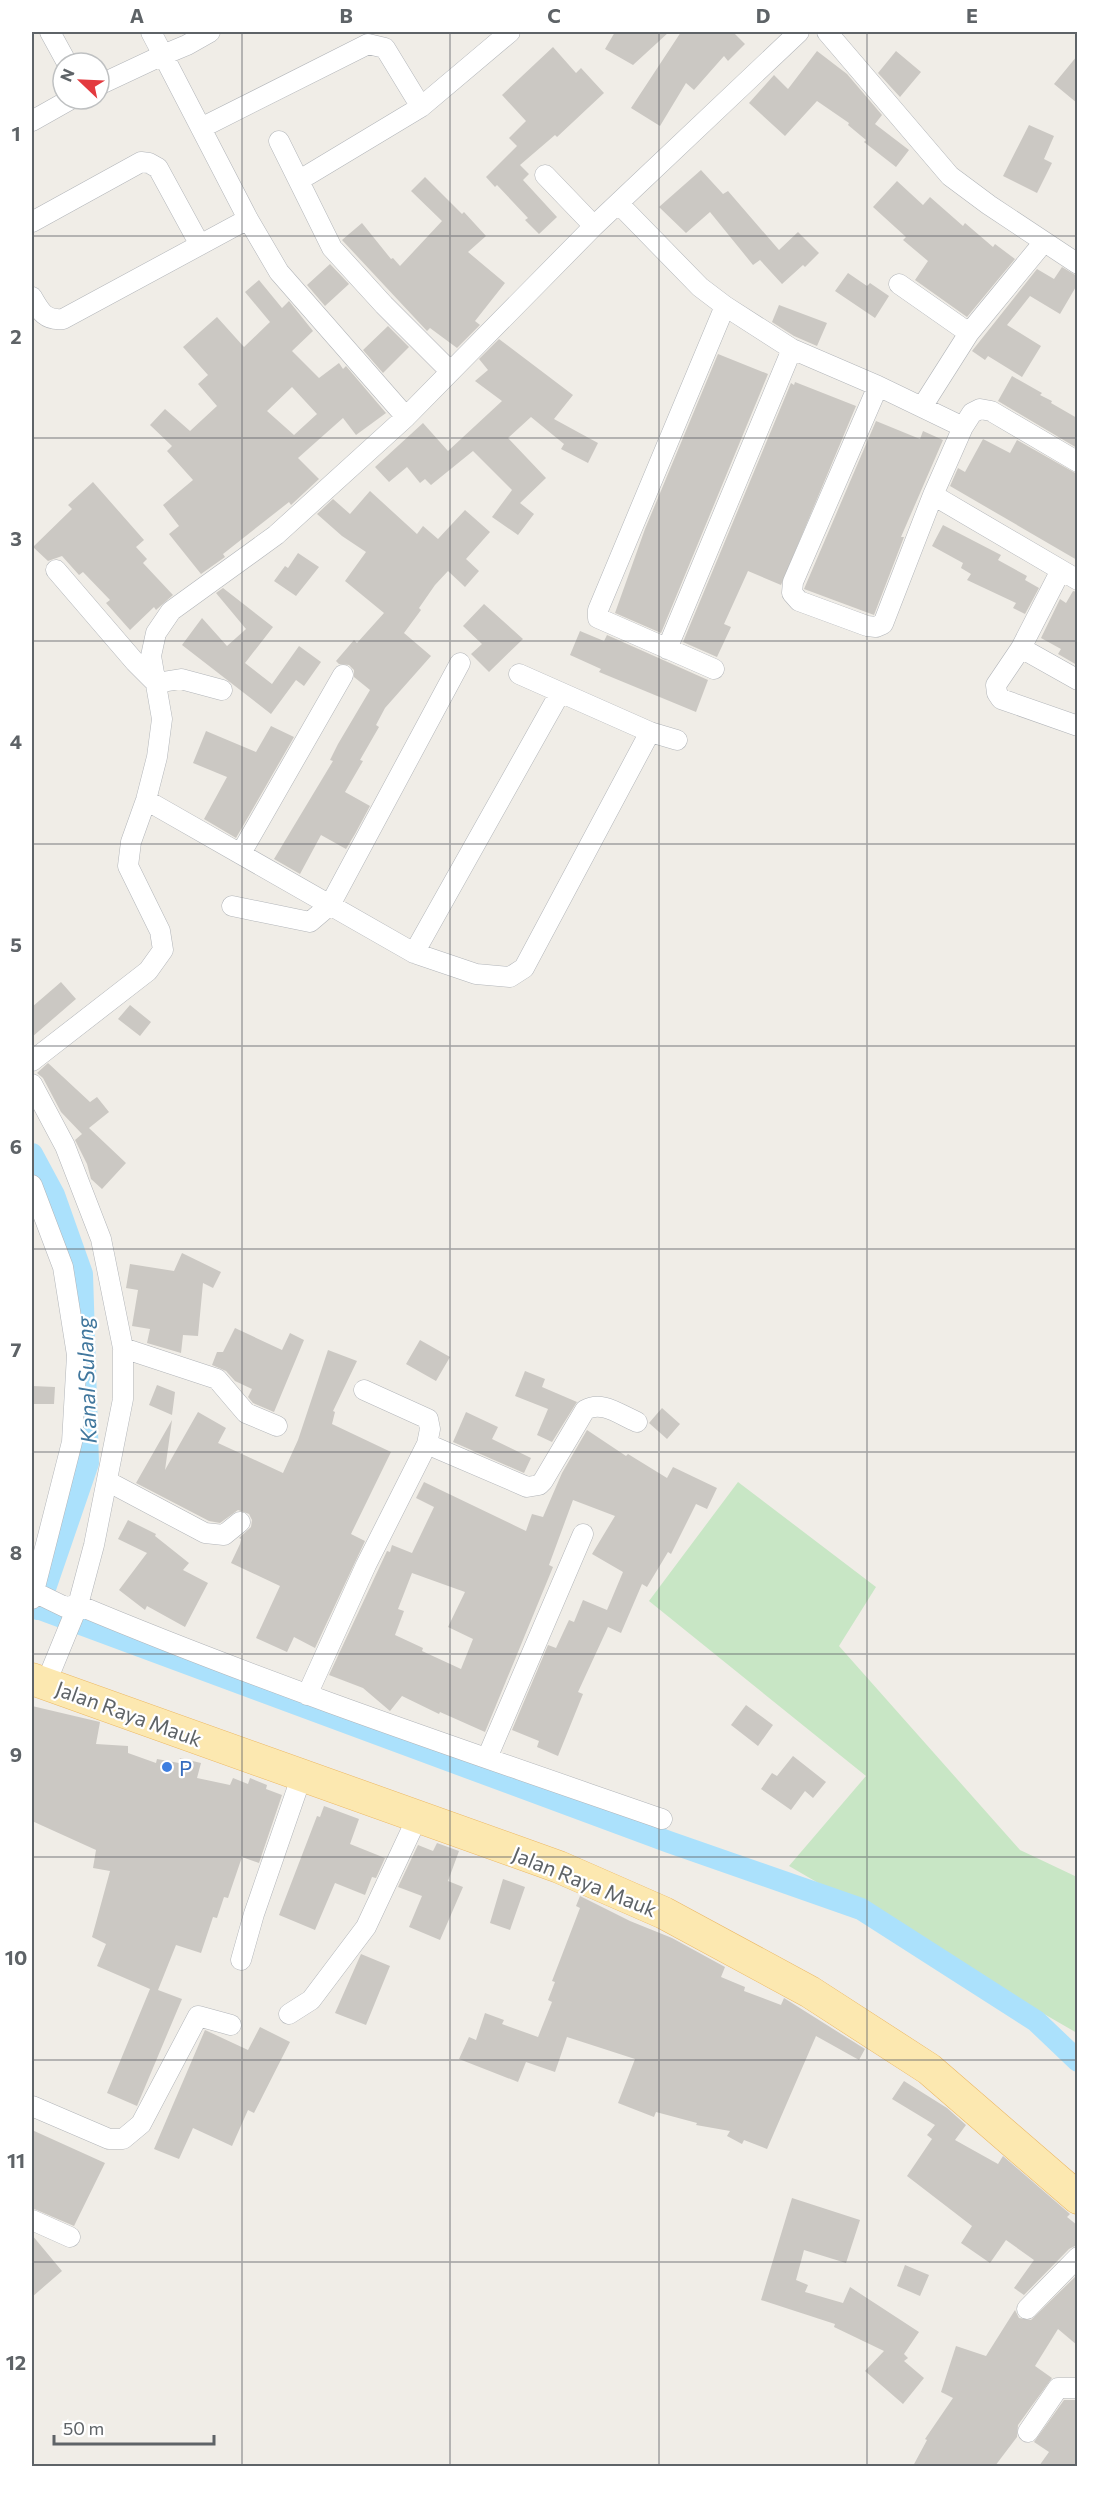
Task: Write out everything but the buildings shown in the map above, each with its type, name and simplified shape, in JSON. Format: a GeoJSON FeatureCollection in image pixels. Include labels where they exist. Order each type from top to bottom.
{"type":"FeatureCollection","features":[{"type":"Feature","properties":{"kind":"main road","name":"Jalan Raya Mauk"},"geometry":{"type":"LineString","coordinates":[[43,1676],[302,1775],[559,1867],[664,1913],[810,1992],[929,2069],[1077,2198]]}},
{"type":"Feature","properties":{"kind":"street"},"geometry":{"type":"LineString","coordinates":[[50,32],[61,51]]}},
{"type":"Feature","properties":{"kind":"street"},"geometry":{"type":"LineString","coordinates":[[151,32],[248,219],[279,272],[406,417]]}},
{"type":"Feature","properties":{"kind":"street"},"geometry":{"type":"LineString","coordinates":[[111,79],[210,32]]}},
{"type":"Feature","properties":{"kind":"street"},"geometry":{"type":"LineString","coordinates":[[308,176],[420,107],[510,32]]}},
{"type":"Feature","properties":{"kind":"street"},"geometry":{"type":"LineString","coordinates":[[32,1061],[148,971],[163,950],[160,931],[128,866],[130,842],[146,800],[157,757],[162,719],[151,656],[156,633],[171,611],[276,535],[406,417],[594,226],[799,32]]}},
{"type":"Feature","properties":{"kind":"street"},"geometry":{"type":"LineString","coordinates":[[827,32],[950,176],[1043,243],[1077,264]]}},
{"type":"Feature","properties":{"kind":"street"},"geometry":{"type":"LineString","coordinates":[[201,128],[368,45],[376,44],[385,48],[420,107]]}},
{"type":"Feature","properties":{"kind":"street"},"geometry":{"type":"LineString","coordinates":[[32,121],[51,110]]}},
{"type":"Feature","properties":{"kind":"street"},"geometry":{"type":"LineString","coordinates":[[279,141],[332,248],[384,305],[450,371]]}},
{"type":"Feature","properties":{"kind":"street"},"geometry":{"type":"LineString","coordinates":[[32,222],[141,162],[149,163],[158,168],[200,245]]}},
{"type":"Feature","properties":{"kind":"street"},"geometry":{"type":"LineString","coordinates":[[545,175],[594,226]]}},
{"type":"Feature","properties":{"kind":"street"},"geometry":{"type":"LineString","coordinates":[[619,204],[700,286],[725,306],[792,349],[878,386],[963,427]]}},
{"type":"Feature","properties":{"kind":"street"},"geometry":{"type":"LineString","coordinates":[[32,297],[44,316],[54,320],[63,320],[248,219]]}},
{"type":"Feature","properties":{"kind":"street"},"geometry":{"type":"LineString","coordinates":[[922,407],[969,333],[1043,243]]}},
{"type":"Feature","properties":{"kind":"street"},"geometry":{"type":"LineString","coordinates":[[899,284],[969,333]]}},
{"type":"Feature","properties":{"kind":"street"},"geometry":{"type":"LineString","coordinates":[[714,669],[605,623],[598,618],[598,610],[725,306]]}},
{"type":"Feature","properties":{"kind":"street"},"geometry":{"type":"LineString","coordinates":[[667,649],[792,349]]}},
{"type":"Feature","properties":{"kind":"street"},"geometry":{"type":"LineString","coordinates":[[878,386],[793,582],[792,593],[799,601],[867,626],[876,627],[883,624],[933,495],[972,412],[980,409],[991,411],[1077,462]]}},
{"type":"Feature","properties":{"kind":"street"},"geometry":{"type":"LineString","coordinates":[[933,495],[1069,575],[996,685],[1001,699],[1077,726]]}},
{"type":"Feature","properties":{"kind":"street"},"geometry":{"type":"LineString","coordinates":[[56,570],[135,662],[156,683]]}},
{"type":"Feature","properties":{"kind":"street"},"geometry":{"type":"LineString","coordinates":[[1021,648],[1077,680]]}},
{"type":"Feature","properties":{"kind":"street"},"geometry":{"type":"LineString","coordinates":[[232,906],[310,922],[330,904],[460,663]]}},
{"type":"Feature","properties":{"kind":"street"},"geometry":{"type":"LineString","coordinates":[[519,674],[650,732],[677,740]]}},
{"type":"Feature","properties":{"kind":"street"},"geometry":{"type":"LineString","coordinates":[[241,853],[343,675]]}},
{"type":"Feature","properties":{"kind":"street"},"geometry":{"type":"LineString","coordinates":[[156,683],[181,679],[222,690]]}},
{"type":"Feature","properties":{"kind":"street"},"geometry":{"type":"LineString","coordinates":[[414,953],[560,693]]}},
{"type":"Feature","properties":{"kind":"street"},"geometry":{"type":"LineString","coordinates":[[146,800],[414,953],[476,974],[510,977],[524,968],[650,732]]}},
{"type":"Feature","properties":{"kind":"street"},"geometry":{"type":"LineString","coordinates":[[32,1084],[65,1146],[101,1239],[123,1348],[123,1399],[107,1481],[72,1609],[43,1676]]}},
{"type":"Feature","properties":{"kind":"street"},"geometry":{"type":"LineString","coordinates":[[32,1185],[63,1267],[77,1355],[72,1442],[33,1594],[307,1695],[662,1819]]}},
{"type":"Feature","properties":{"kind":"street"},"geometry":{"type":"LineString","coordinates":[[123,1348],[217,1379],[246,1413],[277,1426]]}},
{"type":"Feature","properties":{"kind":"street"},"geometry":{"type":"LineString","coordinates":[[307,1695],[366,1565],[427,1444],[430,1429],[428,1419],[364,1390]]}},
{"type":"Feature","properties":{"kind":"street"},"geometry":{"type":"LineString","coordinates":[[427,1444],[526,1487],[534,1486],[543,1480],[585,1410],[592,1406],[602,1406],[637,1422]]}},
{"type":"Feature","properties":{"kind":"street"},"geometry":{"type":"LineString","coordinates":[[107,1481],[205,1533],[224,1535],[240,1522]]}},
{"type":"Feature","properties":{"kind":"street"},"geometry":{"type":"LineString","coordinates":[[487,1758],[583,1534]]}},
{"type":"Feature","properties":{"kind":"street"},"geometry":{"type":"LineString","coordinates":[[241,1960],[254,1914],[302,1775]]}},
{"type":"Feature","properties":{"kind":"street"},"geometry":{"type":"LineString","coordinates":[[289,2014],[311,2000],[366,1927],[418,1816]]}},
{"type":"Feature","properties":{"kind":"street"},"geometry":{"type":"LineString","coordinates":[[32,2106],[109,2139],[123,2139],[141,2124],[198,2016],[231,2025]]}},
{"type":"Feature","properties":{"kind":"street"},"geometry":{"type":"LineString","coordinates":[[32,2220],[70,2237]]}},
{"type":"Feature","properties":{"kind":"street"},"geometry":{"type":"LineString","coordinates":[[1027,2309],[1077,2257]]}},
{"type":"Feature","properties":{"kind":"street"},"geometry":{"type":"LineString","coordinates":[[1028,2432],[1058,2388],[1077,2388]]}},
{"type":"Feature","properties":{"kind":"green space"},"geometry":{"type":"Polygon","coordinates":[[[738,1482],[876,1587],[839,1646],[1020,1850],[1077,1877],[1077,2033],[789,1866],[866,1776],[649,1601],[738,1482]]]}},
{"type":"Feature","properties":{"kind":"waterway","name":"Kanal Sulang"},"geometry":{"type":"LineString","coordinates":[[32,1154],[54,1195],[82,1274],[88,1463],[38,1609]]}},
{"type":"Feature","properties":{"kind":"waterway"},"geometry":{"type":"LineString","coordinates":[[32,1606],[669,1842],[861,1909],[1036,2021],[1078,2061]]}},
{"type":"Feature","properties":{"kind":"place","name":"P"},"geometry":{"type":"Point","coordinates":[167,1767]}}]}
